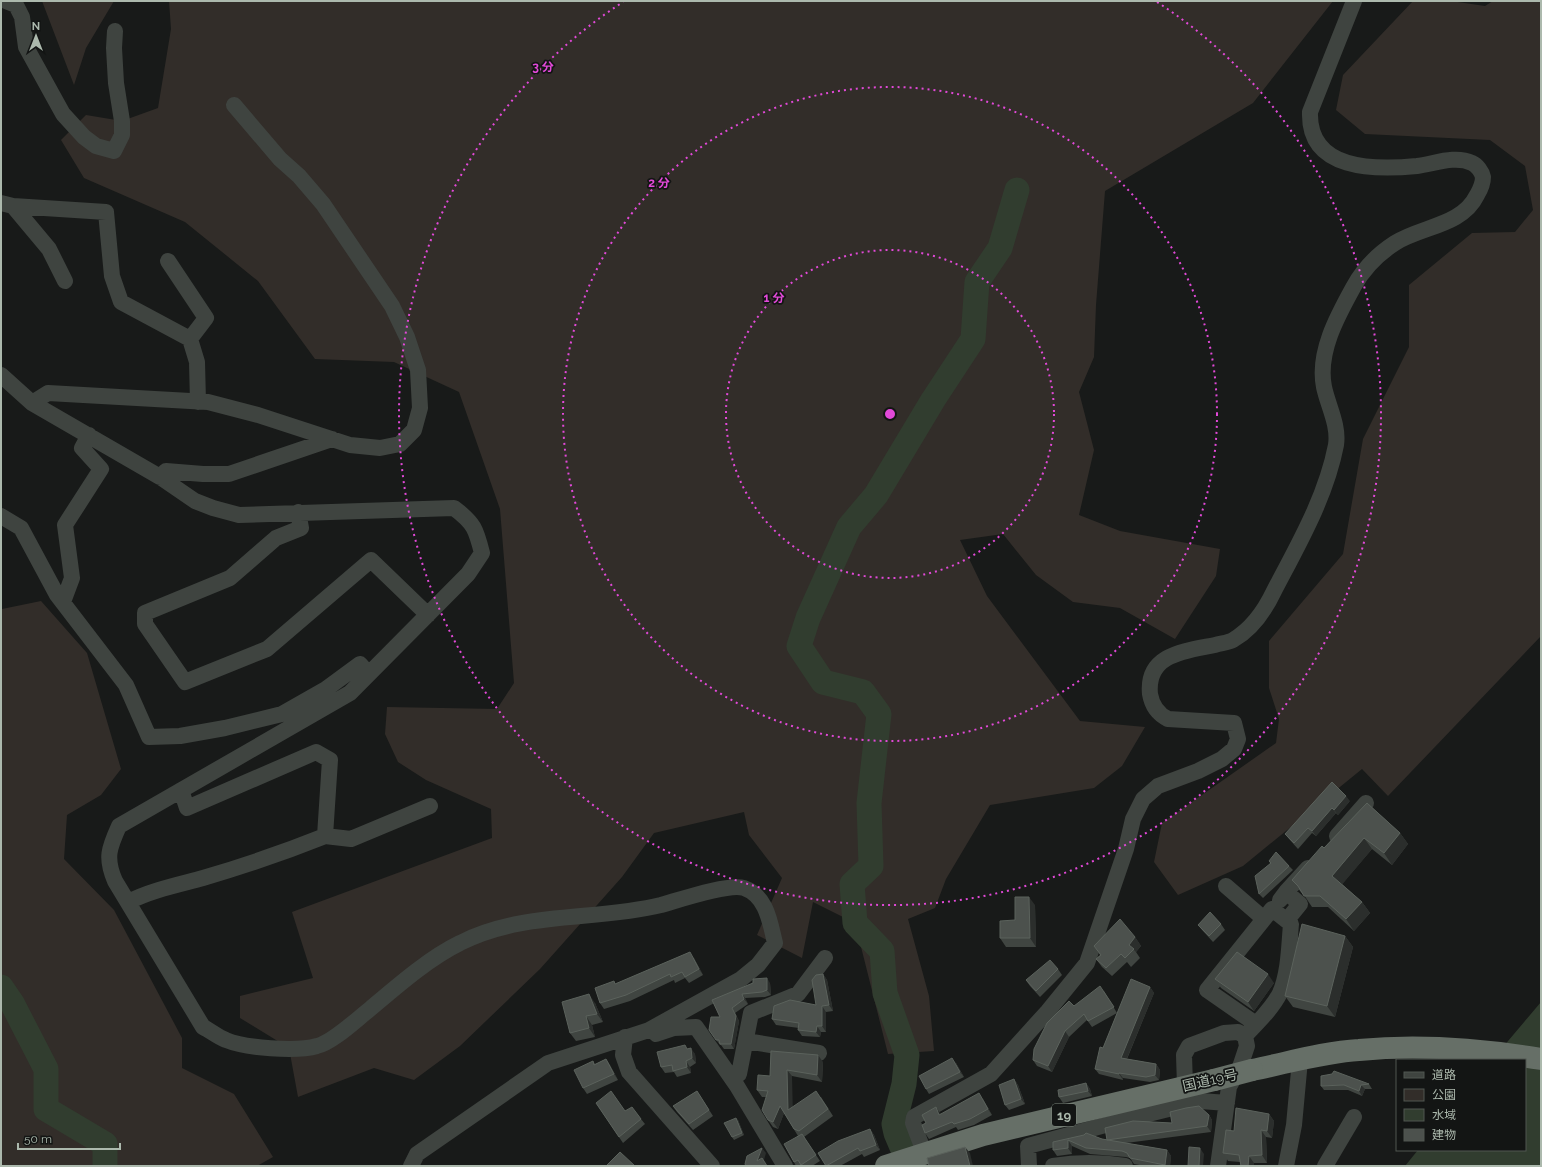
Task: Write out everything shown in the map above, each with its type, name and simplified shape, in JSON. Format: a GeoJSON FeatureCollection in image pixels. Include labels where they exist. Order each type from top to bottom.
{"type":"FeatureCollection","features":[{"type":"Feature","properties":{"kind":"highway","name":"国道19号"},"geometry":{"type":"LineString","coordinates":[[886,1166],[983,1135],[1252,1070],[1358,1050],[1418,1047],[1477,1050],[1541,1059]]}},
{"type":"Feature","properties":{"kind":"street"},"geometry":{"type":"LineString","coordinates":[[6,1],[16,5],[22,17],[26,47],[63,114],[84,137],[96,146],[114,151],[122,135],[122,121],[116,83],[114,48],[115,31]]}},
{"type":"Feature","properties":{"kind":"street"},"geometry":{"type":"LineString","coordinates":[[920,1154],[913,1123],[914,1117],[991,1074],[1048,1011],[1087,963],[1126,849],[1133,819],[1143,799],[1158,786],[1222,759],[1234,748],[1238,739],[1234,723],[1168,719],[1161,716],[1156,710],[1151,699],[1149,684],[1152,674],[1162,660],[1181,652],[1231,641],[1250,627],[1267,606],[1309,524],[1326,481],[1336,445],[1336,426],[1323,384],[1323,361],[1335,321],[1360,274],[1376,258],[1404,239],[1460,216],[1474,203],[1481,187],[1483,177],[1474,163],[1463,161],[1437,161],[1420,166],[1379,168],[1350,164],[1335,158],[1322,149],[1313,137],[1309,124],[1310,112],[1354,1]]}},
{"type":"Feature","properties":{"kind":"street"},"geometry":{"type":"LineString","coordinates":[[32,403],[48,393],[208,402],[258,415],[350,445],[380,448],[400,444],[414,430],[420,408],[418,370],[407,337],[392,306],[323,204],[299,176],[280,160],[234,104]]}},
{"type":"Feature","properties":{"kind":"street"},"geometry":{"type":"LineString","coordinates":[[7,204],[106,212],[112,276],[122,302],[190,339],[197,362],[198,402]]}},
{"type":"Feature","properties":{"kind":"street"},"geometry":{"type":"LineString","coordinates":[[7,204],[49,249],[65,281]]}},
{"type":"Feature","properties":{"kind":"street"},"geometry":{"type":"LineString","coordinates":[[168,260],[206,318],[190,339]]}},
{"type":"Feature","properties":{"kind":"street"},"geometry":{"type":"LineString","coordinates":[[1,375],[32,403],[160,477],[194,502],[239,515],[454,508],[472,523],[482,553],[468,574],[350,693],[119,826],[109,849],[109,867],[128,902],[204,1027],[226,1040],[246,1046],[289,1048],[318,1046],[345,1030],[404,980],[458,943],[479,934],[520,924],[650,908],[725,888],[744,888],[758,898],[768,912],[775,943],[758,965],[741,978],[649,1030],[548,1063],[417,1154],[411,1166]]}},
{"type":"Feature","properties":{"kind":"street"},"geometry":{"type":"LineString","coordinates":[[63,602],[72,578],[65,525],[101,469],[82,448],[89,435]]}},
{"type":"Feature","properties":{"kind":"street"},"geometry":{"type":"LineString","coordinates":[[160,477],[166,471],[229,474],[332,439]]}},
{"type":"Feature","properties":{"kind":"street"},"geometry":{"type":"LineString","coordinates":[[298,512],[301,528],[276,538],[230,578],[145,613],[146,624],[185,682],[267,649],[371,560],[428,614]]}},
{"type":"Feature","properties":{"kind":"street"},"geometry":{"type":"LineString","coordinates":[[1,516],[21,528],[63,602],[126,685],[149,737],[180,736],[224,728],[282,714],[326,689],[360,664],[369,674]]}},
{"type":"Feature","properties":{"kind":"street"},"geometry":{"type":"LineString","coordinates":[[181,790],[187,808],[316,752],[330,760],[325,836]]}},
{"type":"Feature","properties":{"kind":"street"},"geometry":{"type":"LineString","coordinates":[[1256,1024],[1207,990],[1286,892],[1366,804]]}},
{"type":"Feature","properties":{"kind":"street"},"geometry":{"type":"LineString","coordinates":[[128,902],[148,892],[203,878],[284,852],[325,836],[351,839],[430,806]]}},
{"type":"Feature","properties":{"kind":"street"},"geometry":{"type":"LineString","coordinates":[[1226,886],[1268,914],[1287,920],[1291,924],[1289,956],[1280,993],[1265,1014],[1245,1036]]}},
{"type":"Feature","properties":{"kind":"street"},"geometry":{"type":"LineString","coordinates":[[1286,892],[1300,904],[1287,920]]}},
{"type":"Feature","properties":{"kind":"street"},"geometry":{"type":"LineString","coordinates":[[732,1078],[739,1074],[751,1013],[798,994],[824,958]]}},
{"type":"Feature","properties":{"kind":"street"},"geometry":{"type":"LineString","coordinates":[[649,1030],[652,1035],[674,1028],[696,1027],[732,1078],[785,1166]]}},
{"type":"Feature","properties":{"kind":"street"},"geometry":{"type":"LineString","coordinates":[[1185,1086],[1184,1055],[1189,1046],[1224,1033],[1238,1032],[1245,1036],[1247,1046],[1240,1067],[1229,1087],[1218,1166]]}},
{"type":"Feature","properties":{"kind":"street"},"geometry":{"type":"LineString","coordinates":[[625,1037],[623,1055],[629,1072],[712,1166]]}},
{"type":"Feature","properties":{"kind":"street"},"geometry":{"type":"LineString","coordinates":[[746,1040],[819,1053]]}},
{"type":"Feature","properties":{"kind":"street"},"geometry":{"type":"LineString","coordinates":[[1286,1166],[1294,1125],[1300,1060]]}},
{"type":"Feature","properties":{"kind":"street"},"geometry":{"type":"LineString","coordinates":[[1029,1166],[1028,1146],[1200,1101],[1227,1103]]}},
{"type":"Feature","properties":{"kind":"street"},"geometry":{"type":"LineString","coordinates":[[1324,1166],[1354,1118]]}},
{"type":"Feature","properties":{"kind":"street"},"geometry":{"type":"LineString","coordinates":[[1053,1166],[1066,1164],[1108,1163],[1125,1166]]}},
{"type":"Feature","properties":{"kind":"green space"},"geometry":{"type":"Polygon","coordinates":[[[42,1],[114,1],[86,48],[74,85],[42,1]]]}},
{"type":"Feature","properties":{"kind":"green space"},"geometry":{"type":"Polygon","coordinates":[[[169,1],[1333,1],[1253,103],[1105,191],[1096,305],[1094,357],[1079,392],[1094,450],[1079,515],[1120,531],[1220,549],[1216,576],[1175,639],[1120,608],[1073,602],[1036,575],[1003,534],[960,540],[987,596],[1080,721],[1145,727],[1122,766],[1094,788],[990,805],[946,879],[935,908],[908,919],[929,996],[934,1051],[888,1054],[855,923],[813,902],[802,958],[757,935],[782,878],[749,835],[744,812],[654,833],[622,877],[540,969],[460,1046],[414,1080],[374,1068],[298,1097],[289,1048],[240,1018],[240,996],[313,978],[292,912],[492,838],[491,809],[426,780],[398,762],[385,734],[387,707],[497,709],[514,683],[500,509],[459,392],[394,362],[315,359],[258,281],[185,222],[84,178],[61,140],[86,115],[122,121],[158,108],[171,29],[169,1]]]}},
{"type":"Feature","properties":{"kind":"green space"},"geometry":{"type":"Polygon","coordinates":[[[1413,1],[1451,1],[1485,6],[1493,1],[1541,1],[1541,636],[1388,796],[1362,769],[1243,866],[1178,895],[1154,862],[1162,823],[1276,743],[1279,719],[1269,688],[1269,641],[1343,554],[1363,439],[1409,347],[1409,285],[1472,233],[1515,232],[1533,210],[1525,166],[1490,140],[1365,134],[1336,110],[1343,75],[1413,1]]]}},
{"type":"Feature","properties":{"kind":"green space"},"geometry":{"type":"Polygon","coordinates":[[[41,601],[87,653],[121,769],[101,795],[67,815],[64,859],[114,910],[182,1038],[182,1068],[234,1094],[273,1157],[257,1166],[1,1166],[1,607],[2,609],[41,601]]]}},
{"type":"Feature","properties":{"kind":"water"},"geometry":{"type":"Polygon","coordinates":[[[1541,1002],[1541,1166],[1405,1166],[1417,1151],[1526,1151],[1526,1059],[1493,1059],[1541,1002]]]}},
{"type":"Feature","properties":{"kind":"building"},"geometry":{"type":"Polygon","coordinates":[[[1332,782],[1346,796],[1334,810],[1332,808],[1312,831],[1308,828],[1294,843],[1285,834],[1332,782]]]}},
{"type":"Feature","properties":{"kind":"building"},"geometry":{"type":"Polygon","coordinates":[[[1367,803],[1400,833],[1384,853],[1364,838],[1332,876],[1362,902],[1346,919],[1320,896],[1304,896],[1292,880],[1322,846],[1324,848],[1367,803]]]}},
{"type":"Feature","properties":{"kind":"building"},"geometry":{"type":"Polygon","coordinates":[[[1276,852],[1289,866],[1259,894],[1255,876],[1271,863],[1269,861],[1276,852]]]}},
{"type":"Feature","properties":{"kind":"building"},"geometry":{"type":"Polygon","coordinates":[[[1015,897],[1029,897],[1030,938],[1000,938],[1000,921],[1015,920],[1015,897]]]}},
{"type":"Feature","properties":{"kind":"building"},"geometry":{"type":"Polygon","coordinates":[[[1210,912],[1221,924],[1209,936],[1198,925],[1210,912]]]}},
{"type":"Feature","properties":{"kind":"building"},"geometry":{"type":"Polygon","coordinates":[[[1120,919],[1135,937],[1129,945],[1134,949],[1125,958],[1121,954],[1106,968],[1096,959],[1101,955],[1094,946],[1120,919]]]}},
{"type":"Feature","properties":{"kind":"building"},"geometry":{"type":"Polygon","coordinates":[[[1302,924],[1345,936],[1327,1006],[1285,996],[1302,924]]]}},
{"type":"Feature","properties":{"kind":"building"},"geometry":{"type":"Polygon","coordinates":[[[690,952],[699,969],[685,977],[682,972],[671,977],[670,974],[626,995],[600,1003],[595,988],[614,981],[615,984],[690,952]]]}},
{"type":"Feature","properties":{"kind":"building"},"geometry":{"type":"Polygon","coordinates":[[[1237,952],[1268,974],[1248,1002],[1215,979],[1237,952]]]}},
{"type":"Feature","properties":{"kind":"building"},"geometry":{"type":"Polygon","coordinates":[[[1050,960],[1058,969],[1036,991],[1026,980],[1050,960]]]}},
{"type":"Feature","properties":{"kind":"building"},"geometry":{"type":"Polygon","coordinates":[[[823,974],[829,1005],[822,1006],[822,1026],[817,1026],[816,1032],[798,1030],[799,1023],[772,1019],[774,1006],[790,1000],[816,1005],[812,980],[816,975],[823,974]]]}},
{"type":"Feature","properties":{"kind":"building"},"geometry":{"type":"Polygon","coordinates":[[[767,978],[767,990],[742,994],[744,999],[732,1008],[736,1016],[731,1044],[720,1044],[719,1040],[716,1040],[709,1030],[711,1017],[720,1017],[712,1000],[753,983],[753,979],[767,978]]]}},
{"type":"Feature","properties":{"kind":"building"},"geometry":{"type":"Polygon","coordinates":[[[1131,979],[1150,987],[1121,1058],[1156,1064],[1155,1075],[1146,1077],[1119,1074],[1095,1069],[1100,1047],[1103,1048],[1131,979]]]}},
{"type":"Feature","properties":{"kind":"building"},"geometry":{"type":"Polygon","coordinates":[[[1100,986],[1114,1007],[1088,1021],[1084,1014],[1065,1031],[1048,1066],[1033,1060],[1034,1049],[1047,1023],[1069,1001],[1074,1006],[1100,986]]]}},
{"type":"Feature","properties":{"kind":"building"},"geometry":{"type":"Polygon","coordinates":[[[589,994],[597,1014],[586,1016],[589,1028],[570,1033],[562,1002],[589,994]]]}},
{"type":"Feature","properties":{"kind":"building"},"geometry":{"type":"Polygon","coordinates":[[[685,1045],[687,1049],[691,1048],[692,1058],[686,1061],[687,1067],[673,1071],[672,1065],[661,1067],[657,1052],[685,1045]]]}},
{"type":"Feature","properties":{"kind":"building"},"geometry":{"type":"Polygon","coordinates":[[[771,1051],[818,1055],[817,1075],[787,1070],[788,1110],[816,1091],[828,1109],[799,1131],[794,1129],[780,1106],[773,1122],[768,1120],[762,1110],[768,1091],[757,1090],[758,1075],[770,1076],[771,1051]]]}},
{"type":"Feature","properties":{"kind":"building"},"geometry":{"type":"Polygon","coordinates":[[[952,1058],[960,1072],[926,1089],[919,1076],[952,1058]]]}},
{"type":"Feature","properties":{"kind":"building"},"geometry":{"type":"Polygon","coordinates":[[[606,1059],[614,1074],[583,1088],[574,1070],[593,1061],[594,1065],[606,1059]]]}},
{"type":"Feature","properties":{"kind":"building"},"geometry":{"type":"Polygon","coordinates":[[[1334,1071],[1369,1084],[1361,1085],[1359,1091],[1344,1085],[1321,1086],[1321,1076],[1332,1074],[1334,1071]]]}},
{"type":"Feature","properties":{"kind":"building"},"geometry":{"type":"Polygon","coordinates":[[[1014,1079],[1021,1099],[1005,1105],[999,1085],[1014,1079]]]}},
{"type":"Feature","properties":{"kind":"building"},"geometry":{"type":"Polygon","coordinates":[[[1086,1083],[1088,1091],[1059,1097],[1058,1090],[1086,1083]]]}},
{"type":"Feature","properties":{"kind":"building"},"geometry":{"type":"Polygon","coordinates":[[[611,1091],[625,1111],[632,1107],[641,1119],[619,1137],[596,1103],[611,1091]]]}},
{"type":"Feature","properties":{"kind":"building"},"geometry":{"type":"Polygon","coordinates":[[[697,1091],[709,1110],[689,1124],[673,1106],[697,1091]]]}},
{"type":"Feature","properties":{"kind":"building"},"geometry":{"type":"Polygon","coordinates":[[[979,1093],[988,1109],[970,1119],[954,1124],[952,1122],[925,1133],[922,1125],[926,1123],[922,1115],[936,1107],[939,1115],[979,1093]]]}},
{"type":"Feature","properties":{"kind":"building"},"geometry":{"type":"Polygon","coordinates":[[[1199,1106],[1209,1115],[1207,1126],[1107,1140],[1105,1128],[1133,1121],[1172,1123],[1170,1112],[1199,1106]]]}},
{"type":"Feature","properties":{"kind":"building"},"geometry":{"type":"Polygon","coordinates":[[[1236,1108],[1269,1114],[1267,1131],[1261,1130],[1262,1155],[1249,1156],[1248,1166],[1241,1166],[1239,1155],[1223,1153],[1226,1130],[1234,1131],[1236,1108]]]}},
{"type":"Feature","properties":{"kind":"building"},"geometry":{"type":"Polygon","coordinates":[[[736,1118],[742,1133],[732,1137],[724,1123],[736,1118]]]}},
{"type":"Feature","properties":{"kind":"building"},"geometry":{"type":"Polygon","coordinates":[[[870,1129],[876,1145],[860,1151],[858,1148],[826,1166],[818,1153],[838,1141],[870,1129]]]}},
{"type":"Feature","properties":{"kind":"building"},"geometry":{"type":"Polygon","coordinates":[[[1086,1133],[1102,1139],[1167,1150],[1165,1165],[1130,1158],[1127,1153],[1122,1151],[1086,1148],[1068,1140],[1068,1148],[1053,1150],[1053,1142],[1084,1135],[1086,1133]]]}},
{"type":"Feature","properties":{"kind":"building"},"geometry":{"type":"Polygon","coordinates":[[[802,1134],[816,1155],[801,1165],[798,1160],[794,1162],[784,1144],[802,1134]]]}},
{"type":"Feature","properties":{"kind":"building"},"geometry":{"type":"Polygon","coordinates":[[[965,1147],[970,1166],[929,1166],[927,1158],[965,1147]]]}},
{"type":"Feature","properties":{"kind":"building"},"geometry":{"type":"Polygon","coordinates":[[[1189,1147],[1200,1148],[1199,1166],[1188,1166],[1189,1147]]]}},
{"type":"Feature","properties":{"kind":"building"},"geometry":{"type":"Polygon","coordinates":[[[762,1148],[757,1161],[762,1158],[767,1166],[746,1166],[747,1156],[762,1148]]]}},
{"type":"Feature","properties":{"kind":"building"},"geometry":{"type":"Polygon","coordinates":[[[620,1152],[635,1166],[606,1166],[620,1152]]]}},
{"type":"Feature","properties":{"kind":"waterway"},"geometry":{"type":"LineString","coordinates":[[910,1166],[896,1133],[894,1124],[904,1084],[907,1055],[885,993],[882,951],[855,923],[852,884],[871,866],[869,803],[879,714],[863,692],[823,682],[799,646],[808,618],[849,527],[876,495],[933,400],[973,339],[977,282],[1000,248],[1017,190]]}},
{"type":"Feature","properties":{"kind":"waterway"},"geometry":{"type":"LineString","coordinates":[[1,987],[12,1003],[46,1069],[46,1109],[105,1144],[105,1166]]}}]}
